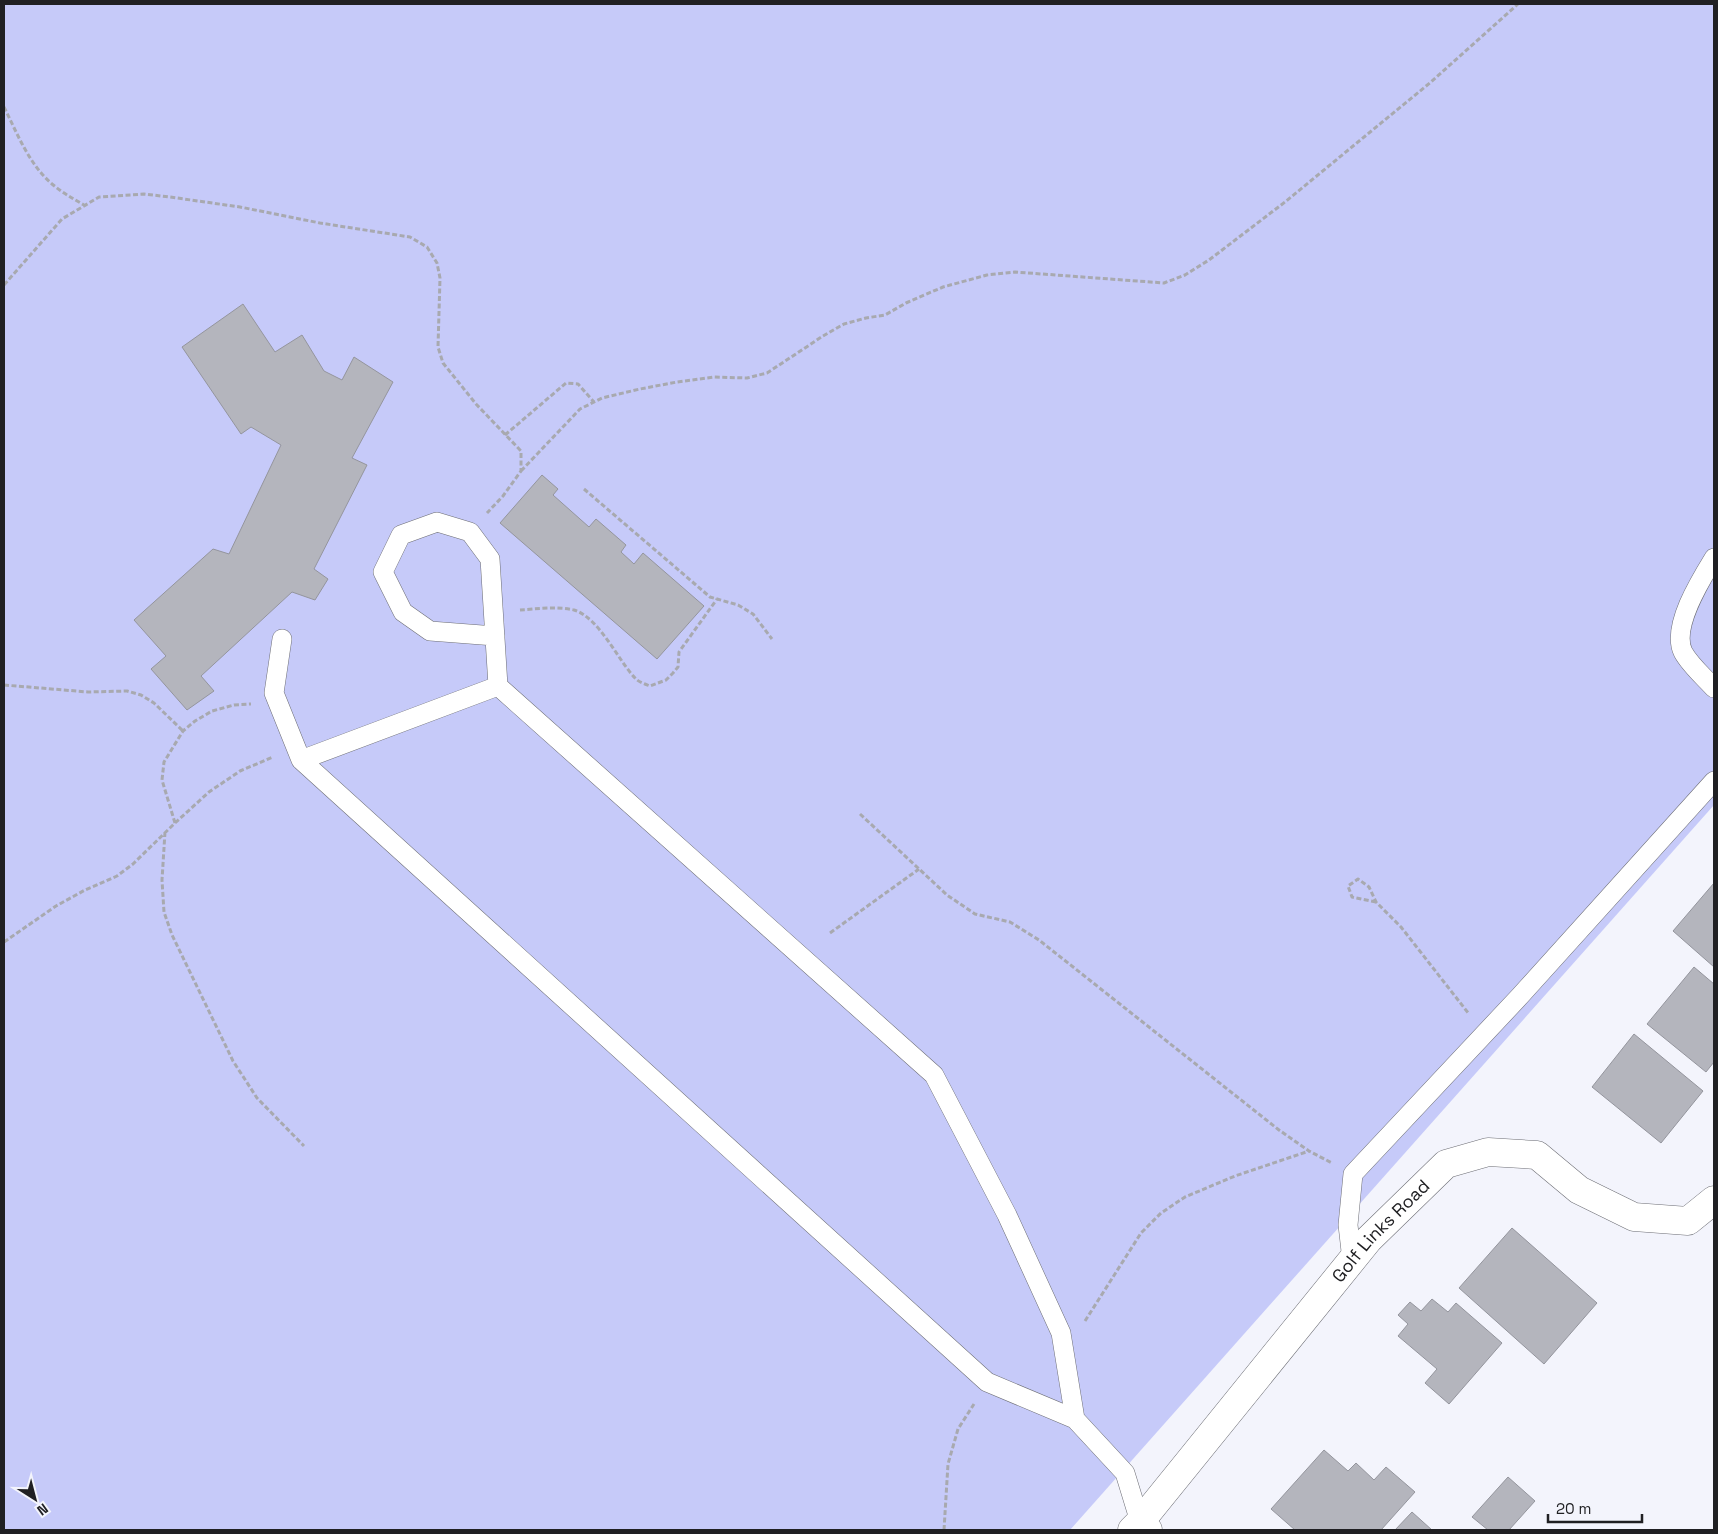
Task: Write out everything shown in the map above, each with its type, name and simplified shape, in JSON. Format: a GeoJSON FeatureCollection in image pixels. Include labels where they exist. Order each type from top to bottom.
{"type":"FeatureCollection","features":[{"type":"Feature","properties":{"kind":"street","name":"Golf Links Road"},"geometry":{"type":"LineString","coordinates":[[1140,1528],[1369,1239],[1446,1164],[1488,1152],[1537,1156],[1579,1190],[1634,1216],[1688,1221],[1714,1200]]}},
{"type":"Feature","properties":{"kind":"lane"},"geometry":{"type":"LineString","coordinates":[[495,636],[430,631],[403,612],[383,572],[401,535],[437,522],[470,532],[490,559],[493,612],[495,636],[498,686],[934,1076],[1007,1216],[1061,1333],[1075,1420]]}},
{"type":"Feature","properties":{"kind":"lane"},"geometry":{"type":"LineString","coordinates":[[1714,558],[1686,609],[1680,633],[1683,651],[1714,688]]}},
{"type":"Feature","properties":{"kind":"lane"},"geometry":{"type":"LineString","coordinates":[[282,638],[274,693],[298,753],[987,1382],[1075,1420],[1125,1474],[1140,1528]]}},
{"type":"Feature","properties":{"kind":"lane"},"geometry":{"type":"LineString","coordinates":[[298,753],[498,686]]}},
{"type":"Feature","properties":{"kind":"lane"},"geometry":{"type":"LineString","coordinates":[[1352,1260],[1348,1225],[1352,1174],[1527,989],[1714,781]]}},
{"type":"Feature","properties":{"kind":"path"},"geometry":{"type":"LineString","coordinates":[[470,532],[503,496],[521,472],[580,409],[602,398],[640,389],[714,377],[747,378],[767,374],[844,324],[885,315],[906,303],[943,287],[987,275],[1015,272],[1164,282],[1185,275],[1236,240],[1348,152],[1432,82],[1518,4]]}},
{"type":"Feature","properties":{"kind":"path"},"geometry":{"type":"LineString","coordinates":[[4,107],[36,166],[50,182],[84,205]]}},
{"type":"Feature","properties":{"kind":"path"},"geometry":{"type":"LineString","coordinates":[[4,285],[62,219],[99,197],[144,194],[240,206],[320,223],[410,237],[427,247],[437,263],[440,278],[438,347],[443,363],[476,404],[521,451],[521,472]]}},
{"type":"Feature","properties":{"kind":"path"},"geometry":{"type":"LineString","coordinates":[[505,435],[566,383],[578,384],[594,402]]}},
{"type":"Feature","properties":{"kind":"path"},"geometry":{"type":"LineString","coordinates":[[584,489],[710,597],[738,605],[753,614],[772,639]]}},
{"type":"Feature","properties":{"kind":"path"},"geometry":{"type":"LineString","coordinates":[[493,612],[575,610],[590,621],[607,638],[637,680],[650,686],[666,680],[678,667],[679,652],[718,599]]}},
{"type":"Feature","properties":{"kind":"path"},"geometry":{"type":"LineString","coordinates":[[4,685],[88,692],[127,691],[141,695],[154,703],[182,731]]}},
{"type":"Feature","properties":{"kind":"path"},"geometry":{"type":"LineString","coordinates":[[174,822],[162,780],[164,762],[182,731],[212,711],[234,705],[278,702]]}},
{"type":"Feature","properties":{"kind":"path"},"geometry":{"type":"LineString","coordinates":[[4,942],[56,906],[85,890],[117,876],[133,864],[174,822],[209,792],[240,771],[298,753]]}},
{"type":"Feature","properties":{"kind":"path"},"geometry":{"type":"LineString","coordinates":[[860,814],[947,895],[975,914],[1010,922],[1039,940],[1279,1130],[1309,1151],[1352,1174]]}},
{"type":"Feature","properties":{"kind":"path"},"geometry":{"type":"LineString","coordinates":[[165,832],[162,880],[164,912],[172,935],[233,1062],[257,1098],[304,1146]]}},
{"type":"Feature","properties":{"kind":"path"},"geometry":{"type":"LineString","coordinates":[[830,933],[919,869]]}},
{"type":"Feature","properties":{"kind":"path"},"geometry":{"type":"LineString","coordinates":[[1376,902],[1352,897],[1348,886],[1358,879],[1368,887],[1376,902],[1401,927],[1484,1034]]}},
{"type":"Feature","properties":{"kind":"path"},"geometry":{"type":"LineString","coordinates":[[1064,1355],[1141,1233],[1161,1213],[1185,1198],[1235,1176],[1309,1151]]}},
{"type":"Feature","properties":{"kind":"path"},"geometry":{"type":"LineString","coordinates":[[944,1530],[948,1464],[958,1429],[987,1382]]}},
{"type":"Feature","properties":{"kind":"shaded area"},"geometry":{"type":"Polygon","coordinates":[[[4,4],[1714,4],[1714,805],[1070,1530],[4,1530],[4,4]]]}},
{"type":"Feature","properties":{"kind":"building"},"geometry":{"type":"Polygon","coordinates":[[[243,304],[275,352],[302,335],[324,371],[342,380],[354,357],[393,382],[352,458],[367,465],[314,569],[328,579],[315,600],[292,592],[201,676],[214,691],[187,710],[151,669],[166,656],[134,620],[213,549],[229,554],[281,445],[251,427],[241,434],[182,347],[243,304]]]}},
{"type":"Feature","properties":{"kind":"building"},"geometry":{"type":"Polygon","coordinates":[[[542,475],[558,489],[553,495],[589,527],[596,519],[626,545],[621,552],[634,564],[643,553],[704,606],[657,659],[500,523],[542,475]]]}},
{"type":"Feature","properties":{"kind":"building"},"geometry":{"type":"Polygon","coordinates":[[[1714,883],[1714,967],[1673,931],[1714,883]]]}},
{"type":"Feature","properties":{"kind":"building"},"geometry":{"type":"Polygon","coordinates":[[[1694,967],[1714,984],[1714,1062],[1706,1072],[1647,1024],[1694,967]]]}},
{"type":"Feature","properties":{"kind":"building"},"geometry":{"type":"Polygon","coordinates":[[[1634,1034],[1703,1091],[1661,1143],[1592,1087],[1634,1034]]]}},
{"type":"Feature","properties":{"kind":"building"},"geometry":{"type":"Polygon","coordinates":[[[1512,1228],[1597,1303],[1544,1364],[1459,1288],[1512,1228]]]}},
{"type":"Feature","properties":{"kind":"building"},"geometry":{"type":"Polygon","coordinates":[[[1432,1299],[1448,1312],[1456,1303],[1502,1343],[1449,1404],[1425,1383],[1437,1369],[1398,1336],[1408,1324],[1398,1315],[1410,1302],[1421,1311],[1432,1299]]]}},
{"type":"Feature","properties":{"kind":"building"},"geometry":{"type":"Polygon","coordinates":[[[1324,1450],[1348,1471],[1356,1463],[1374,1480],[1386,1467],[1415,1492],[1381,1530],[1295,1530],[1271,1509],[1324,1450]]]}},
{"type":"Feature","properties":{"kind":"building"},"geometry":{"type":"Polygon","coordinates":[[[1508,1477],[1535,1501],[1509,1530],[1488,1530],[1472,1517],[1508,1477]]]}},
{"type":"Feature","properties":{"kind":"building"},"geometry":{"type":"Polygon","coordinates":[[[1412,1512],[1432,1530],[1395,1530],[1412,1512]]]}}]}
